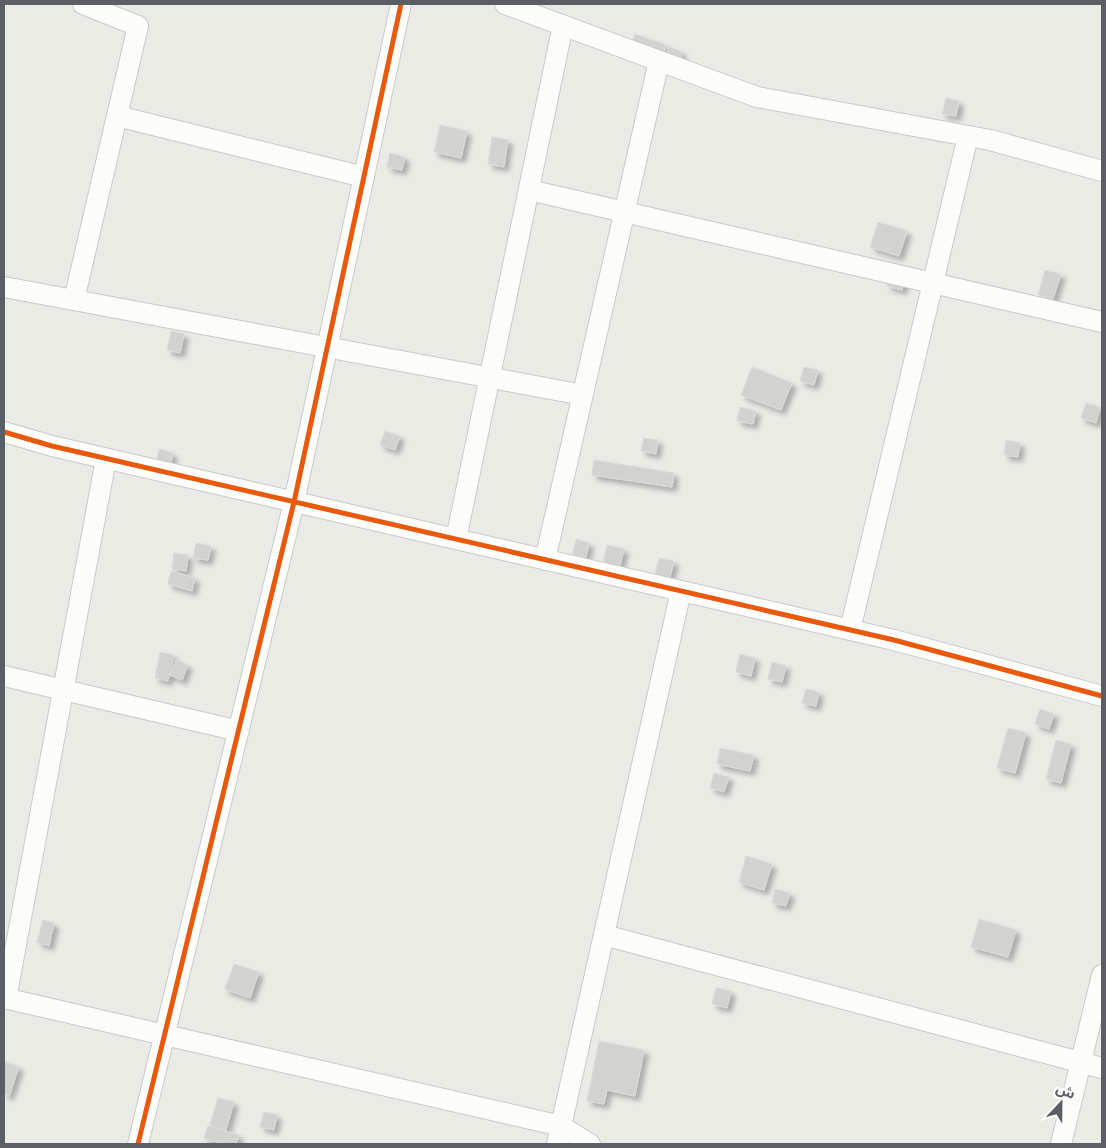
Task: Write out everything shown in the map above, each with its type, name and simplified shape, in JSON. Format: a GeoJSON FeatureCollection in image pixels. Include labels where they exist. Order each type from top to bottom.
{"type":"FeatureCollection","features":[{"type":"Feature","properties":{"kind":"street"},"geometry":{"type":"LineString","coordinates":[[74,300],[138,26],[83,4]]}},
{"type":"Feature","properties":{"kind":"street"},"geometry":{"type":"LineString","coordinates":[[138,1144],[294,502],[401,4]]}},
{"type":"Feature","properties":{"kind":"street"},"geometry":{"type":"LineString","coordinates":[[505,4],[758,97],[990,140],[1102,171]]}},
{"type":"Feature","properties":{"kind":"street"},"geometry":{"type":"LineString","coordinates":[[456,539],[563,25]]}},
{"type":"Feature","properties":{"kind":"street"},"geometry":{"type":"LineString","coordinates":[[545,560],[659,61]]}},
{"type":"Feature","properties":{"kind":"street"},"geometry":{"type":"LineString","coordinates":[[117,116],[364,177]]}},
{"type":"Feature","properties":{"kind":"street"},"geometry":{"type":"LineString","coordinates":[[850,630],[968,136]]}},
{"type":"Feature","properties":{"kind":"street"},"geometry":{"type":"LineString","coordinates":[[529,190],[1102,322]]}},
{"type":"Feature","properties":{"kind":"street"},"geometry":{"type":"LineString","coordinates":[[4,287],[582,395]]}},
{"type":"Feature","properties":{"kind":"street"},"geometry":{"type":"LineString","coordinates":[[4,432],[106,459],[894,640],[1102,696]]}},
{"type":"Feature","properties":{"kind":"street"},"geometry":{"type":"LineString","coordinates":[[106,459],[5,998],[165,1035],[590,1144]]}},
{"type":"Feature","properties":{"kind":"street"},"geometry":{"type":"LineString","coordinates":[[559,1135],[681,591]]}},
{"type":"Feature","properties":{"kind":"street"},"geometry":{"type":"LineString","coordinates":[[4,676],[238,731]]}},
{"type":"Feature","properties":{"kind":"street"},"geometry":{"type":"LineString","coordinates":[[604,935],[1102,1068]]}},
{"type":"Feature","properties":{"kind":"street"},"geometry":{"type":"LineString","coordinates":[[1060,1144],[1102,975]]}},
{"type":"Feature","properties":{"kind":"building"},"geometry":{"type":"Polygon","coordinates":[[[635,34],[666,45],[662,60],[629,49],[635,34]]]}},
{"type":"Feature","properties":{"kind":"building"},"geometry":{"type":"Polygon","coordinates":[[[669,47],[682,52],[678,65],[664,61],[669,47]]]}},
{"type":"Feature","properties":{"kind":"building"},"geometry":{"type":"Polygon","coordinates":[[[946,98],[959,101],[956,116],[942,114],[946,98]]]}},
{"type":"Feature","properties":{"kind":"building"},"geometry":{"type":"Polygon","coordinates":[[[440,125],[467,131],[461,158],[434,152],[440,125]]]}},
{"type":"Feature","properties":{"kind":"building"},"geometry":{"type":"Polygon","coordinates":[[[492,137],[508,140],[504,167],[488,164],[492,137]]]}},
{"type":"Feature","properties":{"kind":"building"},"geometry":{"type":"Polygon","coordinates":[[[390,153],[405,157],[402,170],[387,167],[390,153]]]}},
{"type":"Feature","properties":{"kind":"building"},"geometry":{"type":"Polygon","coordinates":[[[878,222],[907,231],[899,256],[870,247],[878,222]]]}},
{"type":"Feature","properties":{"kind":"building"},"geometry":{"type":"Polygon","coordinates":[[[1045,270],[1061,274],[1053,299],[1038,295],[1045,270]]]}},
{"type":"Feature","properties":{"kind":"building"},"geometry":{"type":"Polygon","coordinates":[[[891,272],[906,275],[902,290],[887,286],[891,272]]]}},
{"type":"Feature","properties":{"kind":"building"},"geometry":{"type":"Polygon","coordinates":[[[171,331],[184,334],[180,353],[167,350],[171,331]]]}},
{"type":"Feature","properties":{"kind":"building"},"geometry":{"type":"Polygon","coordinates":[[[752,367],[792,383],[781,410],[741,395],[752,367]]]}},
{"type":"Feature","properties":{"kind":"building"},"geometry":{"type":"Polygon","coordinates":[[[804,367],[818,370],[814,385],[800,381],[804,367]]]}},
{"type":"Feature","properties":{"kind":"building"},"geometry":{"type":"Polygon","coordinates":[[[1086,403],[1100,407],[1096,423],[1081,418],[1086,403]]]}},
{"type":"Feature","properties":{"kind":"building"},"geometry":{"type":"Polygon","coordinates":[[[740,407],[756,411],[753,424],[737,421],[740,407]]]}},
{"type":"Feature","properties":{"kind":"building"},"geometry":{"type":"Polygon","coordinates":[[[385,431],[400,436],[395,450],[380,445],[385,431]]]}},
{"type":"Feature","properties":{"kind":"building"},"geometry":{"type":"Polygon","coordinates":[[[644,438],[658,440],[656,454],[641,451],[644,438]]]}},
{"type":"Feature","properties":{"kind":"building"},"geometry":{"type":"Polygon","coordinates":[[[1006,440],[1020,443],[1018,457],[1004,455],[1006,440]]]}},
{"type":"Feature","properties":{"kind":"building"},"geometry":{"type":"Polygon","coordinates":[[[159,449],[173,453],[170,467],[156,464],[159,449]]]}},
{"type":"Feature","properties":{"kind":"building"},"geometry":{"type":"Polygon","coordinates":[[[594,460],[674,473],[672,487],[592,475],[594,460]]]}},
{"type":"Feature","properties":{"kind":"building"},"geometry":{"type":"Polygon","coordinates":[[[576,539],[589,543],[586,557],[573,554],[576,539]]]}},
{"type":"Feature","properties":{"kind":"building"},"geometry":{"type":"Polygon","coordinates":[[[196,543],[211,546],[208,560],[193,558],[196,543]]]}},
{"type":"Feature","properties":{"kind":"building"},"geometry":{"type":"Polygon","coordinates":[[[607,545],[624,549],[620,566],[603,563],[607,545]]]}},
{"type":"Feature","properties":{"kind":"building"},"geometry":{"type":"Polygon","coordinates":[[[174,553],[188,555],[186,571],[172,569],[174,553]]]}},
{"type":"Feature","properties":{"kind":"building"},"geometry":{"type":"Polygon","coordinates":[[[659,558],[674,561],[670,577],[655,574],[659,558]]]}},
{"type":"Feature","properties":{"kind":"building"},"geometry":{"type":"Polygon","coordinates":[[[171,571],[195,578],[192,591],[168,584],[171,571]]]}},
{"type":"Feature","properties":{"kind":"building"},"geometry":{"type":"Polygon","coordinates":[[[160,652],[174,655],[168,681],[155,678],[160,652]]]}},
{"type":"Feature","properties":{"kind":"building"},"geometry":{"type":"Polygon","coordinates":[[[740,654],[755,658],[751,676],[736,672],[740,654]]]}},
{"type":"Feature","properties":{"kind":"building"},"geometry":{"type":"Polygon","coordinates":[[[176,660],[188,665],[182,680],[170,675],[176,660]]]}},
{"type":"Feature","properties":{"kind":"building"},"geometry":{"type":"Polygon","coordinates":[[[772,662],[786,666],[782,682],[768,679],[772,662]]]}},
{"type":"Feature","properties":{"kind":"building"},"geometry":{"type":"Polygon","coordinates":[[[806,689],[819,692],[816,706],[802,703],[806,689]]]}},
{"type":"Feature","properties":{"kind":"building"},"geometry":{"type":"Polygon","coordinates":[[[1040,709],[1054,714],[1049,729],[1035,724],[1040,709]]]}},
{"type":"Feature","properties":{"kind":"building"},"geometry":{"type":"Polygon","coordinates":[[[1008,728],[1026,733],[1015,773],[997,768],[1008,728]]]}},
{"type":"Feature","properties":{"kind":"building"},"geometry":{"type":"Polygon","coordinates":[[[1056,740],[1071,744],[1061,783],[1046,779],[1056,740]]]}},
{"type":"Feature","properties":{"kind":"building"},"geometry":{"type":"Polygon","coordinates":[[[720,748],[754,755],[750,771],[717,764],[720,748]]]}},
{"type":"Feature","properties":{"kind":"building"},"geometry":{"type":"Polygon","coordinates":[[[714,773],[729,777],[724,792],[710,788],[714,773]]]}},
{"type":"Feature","properties":{"kind":"building"},"geometry":{"type":"Polygon","coordinates":[[[746,856],[772,864],[764,890],[739,882],[746,856]]]}},
{"type":"Feature","properties":{"kind":"building"},"geometry":{"type":"Polygon","coordinates":[[[775,889],[790,893],[786,906],[772,903],[775,889]]]}},
{"type":"Feature","properties":{"kind":"building"},"geometry":{"type":"Polygon","coordinates":[[[979,919],[1016,930],[1008,957],[971,947],[979,919]]]}},
{"type":"Feature","properties":{"kind":"building"},"geometry":{"type":"Polygon","coordinates":[[[43,920],[54,923],[49,946],[37,942],[43,920]]]}},
{"type":"Feature","properties":{"kind":"building"},"geometry":{"type":"Polygon","coordinates":[[[234,964],[259,972],[250,998],[225,989],[234,964]]]}},
{"type":"Feature","properties":{"kind":"building"},"geometry":{"type":"Polygon","coordinates":[[[716,988],[731,991],[727,1008],[712,1004],[716,988]]]}},
{"type":"Feature","properties":{"kind":"building"},"geometry":{"type":"Polygon","coordinates":[[[599,1041],[644,1050],[635,1096],[607,1090],[604,1104],[587,1101],[599,1041]]]}},
{"type":"Feature","properties":{"kind":"building"},"geometry":{"type":"Polygon","coordinates":[[[4,1061],[19,1067],[9,1096],[4,1094],[4,1061]]]}},
{"type":"Feature","properties":{"kind":"building"},"geometry":{"type":"Polygon","coordinates":[[[218,1098],[234,1102],[226,1130],[210,1125],[218,1098]]]}},
{"type":"Feature","properties":{"kind":"building"},"geometry":{"type":"Polygon","coordinates":[[[264,1112],[277,1115],[274,1130],[260,1127],[264,1112]]]}},
{"type":"Feature","properties":{"kind":"building"},"geometry":{"type":"Polygon","coordinates":[[[208,1126],[239,1135],[236,1144],[224,1144],[204,1138],[208,1126]]]}},
{"type":"Feature","properties":{"kind":"cycle path"},"geometry":{"type":"LineString","coordinates":[[138,1144],[294,502],[401,4]]}},
{"type":"Feature","properties":{"kind":"cycle path"},"geometry":{"type":"LineString","coordinates":[[4,432],[52,446],[894,640],[1102,696]]}}]}
